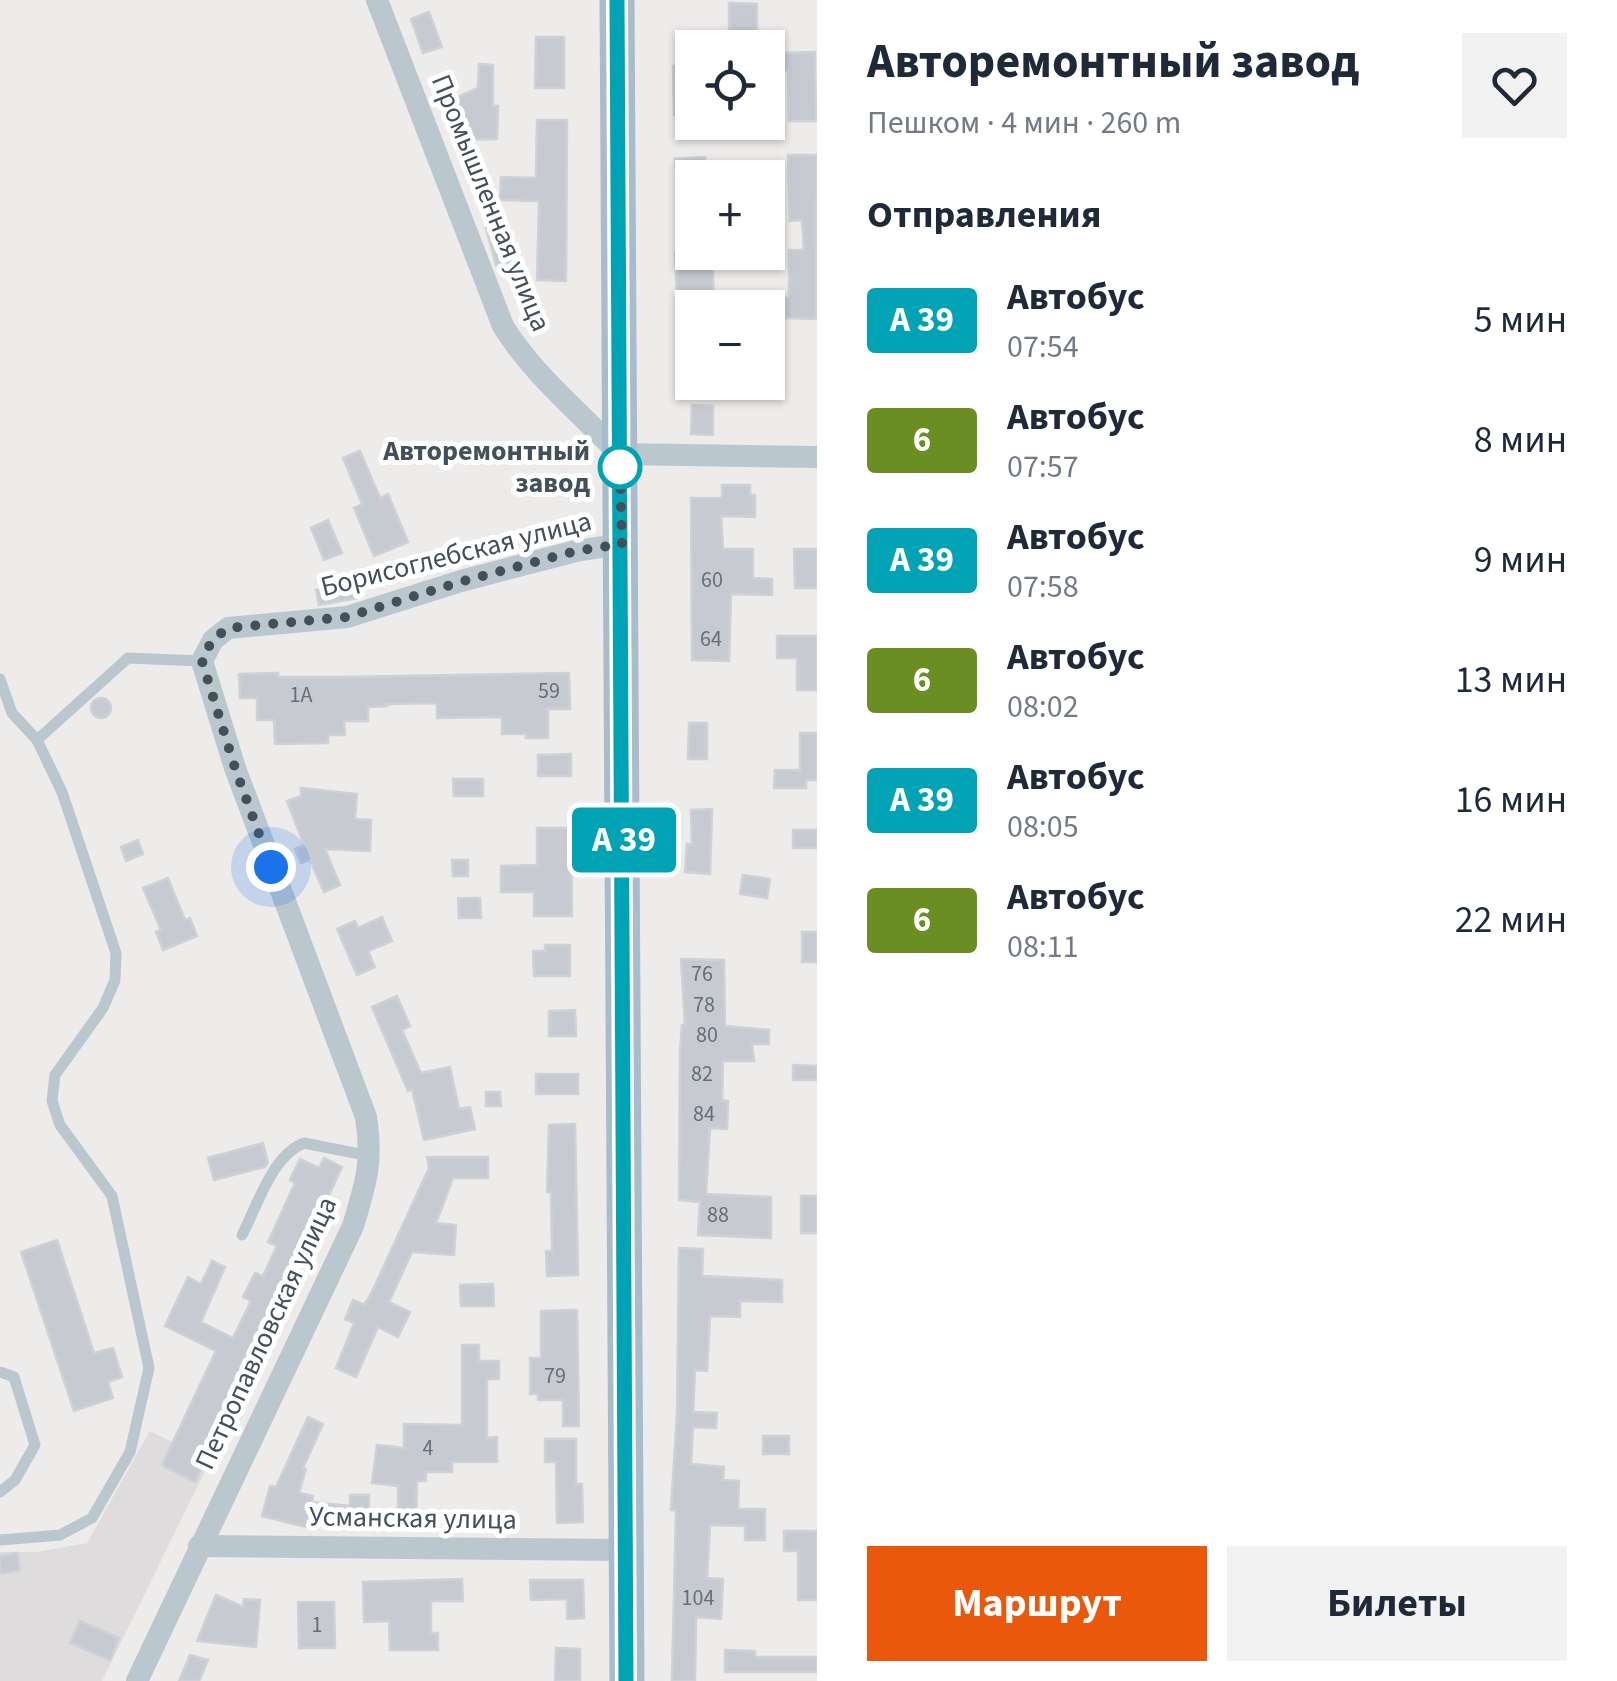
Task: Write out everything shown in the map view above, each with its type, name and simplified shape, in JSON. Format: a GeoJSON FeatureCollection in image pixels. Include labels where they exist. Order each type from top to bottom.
{"type":"FeatureCollection","features":[{"type":"Feature","properties":{"kind":"main road"},"geometry":{"type":"LineString","coordinates":[[617,0],[626,1681]]}},
{"type":"Feature","properties":{"kind":"street","name":"Промышленная улица"},"geometry":{"type":"LineString","coordinates":[[377,0],[503,326],[538,374],[620,454]]}},
{"type":"Feature","properties":{"kind":"street"},"geometry":{"type":"LineString","coordinates":[[620,454],[817,457]]}},
{"type":"Feature","properties":{"kind":"street","name":"Борисоглебская улица"},"geometry":{"type":"LineString","coordinates":[[202,661],[212,640],[228,628],[347,617],[576,551],[622,544]]}},
{"type":"Feature","properties":{"kind":"street","name":"Петропавловская улица"},"geometry":{"type":"LineString","coordinates":[[136,1681],[353,1226],[367,1182],[370,1156],[366,1117],[235,768],[202,661]]}},
{"type":"Feature","properties":{"kind":"street","name":"Усманская улица"},"geometry":{"type":"LineString","coordinates":[[199,1546],[626,1550]]}},
{"type":"Feature","properties":{"kind":"lane"},"geometry":{"type":"LineString","coordinates":[[37,740],[128,658],[202,661]]}},
{"type":"Feature","properties":{"kind":"lane"},"geometry":{"type":"LineString","coordinates":[[0,679],[12,713],[37,740],[62,792],[116,953],[115,980],[104,1008],[55,1076],[52,1101],[60,1125],[112,1196],[149,1368],[130,1452],[92,1518],[60,1534],[0,1540]]}},
{"type":"Feature","properties":{"kind":"lane"},"geometry":{"type":"LineString","coordinates":[[242,1235],[276,1169],[294,1146],[304,1143],[370,1156]]}},
{"type":"Feature","properties":{"kind":"lane"},"geometry":{"type":"LineString","coordinates":[[0,1372],[14,1377],[35,1446],[15,1480],[0,1492]]}},
{"type":"Feature","properties":{"kind":"shaded area"},"geometry":{"type":"Polygon","coordinates":[[[150,1431],[210,1461],[102,1681],[0,1681],[0,1552],[36,1552],[87,1543],[150,1431]]]}},
{"type":"Feature","properties":{"kind":"building"},"geometry":{"type":"Polygon","coordinates":[[[729,3],[757,4],[757,30],[729,30],[729,3]]]}},
{"type":"Feature","properties":{"kind":"building"},"geometry":{"type":"Polygon","coordinates":[[[429,12],[442,47],[423,53],[411,19],[429,12]]]}},
{"type":"Feature","properties":{"kind":"building"},"geometry":{"type":"Polygon","coordinates":[[[536,37],[564,37],[564,88],[535,88],[536,37]]]}},
{"type":"Feature","properties":{"kind":"building"},"geometry":{"type":"Polygon","coordinates":[[[815,52],[816,121],[789,121],[785,53],[815,52]]]}},
{"type":"Feature","properties":{"kind":"building"},"geometry":{"type":"Polygon","coordinates":[[[479,64],[493,65],[497,139],[458,140],[442,104],[478,88],[479,64]]]}},
{"type":"Feature","properties":{"kind":"building"},"geometry":{"type":"Polygon","coordinates":[[[673,66],[675,66],[675,115],[673,66]]]}},
{"type":"Feature","properties":{"kind":"building"},"geometry":{"type":"Polygon","coordinates":[[[537,120],[567,120],[566,281],[537,280],[539,201],[500,200],[501,177],[536,178],[537,120]]]}},
{"type":"Feature","properties":{"kind":"building"},"geometry":{"type":"Polygon","coordinates":[[[788,155],[817,155],[816,319],[785,318],[789,250],[804,250],[802,220],[790,221],[788,155]]]}},
{"type":"Feature","properties":{"kind":"building"},"geometry":{"type":"Polygon","coordinates":[[[505,225],[512,262],[496,265],[486,228],[505,225]]]}},
{"type":"Feature","properties":{"kind":"building"},"geometry":{"type":"Polygon","coordinates":[[[676,270],[713,270],[713,290],[677,290],[676,270]]]}},
{"type":"Feature","properties":{"kind":"building"},"geometry":{"type":"Polygon","coordinates":[[[692,405],[713,406],[713,435],[691,434],[692,405]]]}},
{"type":"Feature","properties":{"kind":"building"},"geometry":{"type":"Polygon","coordinates":[[[360,451],[380,498],[388,494],[408,542],[374,556],[354,508],[362,504],[343,458],[360,451]]]}},
{"type":"Feature","properties":{"kind":"building"},"geometry":{"type":"Polygon","coordinates":[[[722,485],[750,485],[750,495],[755,495],[755,517],[721,516],[723,549],[753,549],[753,578],[772,579],[772,595],[731,594],[729,661],[692,660],[691,498],[722,498],[722,485]]]}},
{"type":"Feature","properties":{"kind":"building"},"geometry":{"type":"Polygon","coordinates":[[[328,520],[342,553],[324,560],[311,528],[328,520]]]}},
{"type":"Feature","properties":{"kind":"building"},"geometry":{"type":"Polygon","coordinates":[[[794,549],[817,549],[817,588],[795,588],[794,549]]]}},
{"type":"Feature","properties":{"kind":"building"},"geometry":{"type":"Polygon","coordinates":[[[354,584],[357,598],[319,605],[316,590],[354,584]]]}},
{"type":"Feature","properties":{"kind":"building"},"geometry":{"type":"Polygon","coordinates":[[[777,636],[817,636],[817,690],[797,690],[797,658],[777,658],[777,636]]]}},
{"type":"Feature","properties":{"kind":"building"},"geometry":{"type":"Polygon","coordinates":[[[278,673],[278,677],[343,677],[569,673],[570,709],[548,709],[548,738],[526,738],[526,734],[502,734],[502,717],[437,718],[437,703],[387,704],[368,707],[368,721],[344,721],[345,735],[328,735],[328,743],[275,744],[274,720],[257,720],[257,698],[240,698],[239,674],[278,673]]]}},
{"type":"Feature","properties":{"kind":"building"},"geometry":{"type":"Polygon","coordinates":[[[97,698],[105,698],[111,708],[105,718],[97,718],[91,712],[91,704],[97,698]]]}},
{"type":"Feature","properties":{"kind":"building"},"geometry":{"type":"Polygon","coordinates":[[[689,723],[707,723],[707,759],[688,759],[689,723]]]}},
{"type":"Feature","properties":{"kind":"building"},"geometry":{"type":"Polygon","coordinates":[[[800,733],[817,733],[817,780],[806,780],[806,788],[774,788],[775,770],[800,770],[800,733]]]}},
{"type":"Feature","properties":{"kind":"building"},"geometry":{"type":"Polygon","coordinates":[[[571,754],[571,776],[538,776],[538,755],[571,754]]]}},
{"type":"Feature","properties":{"kind":"building"},"geometry":{"type":"Polygon","coordinates":[[[453,779],[483,779],[483,796],[454,796],[453,779]]]}},
{"type":"Feature","properties":{"kind":"building"},"geometry":{"type":"Polygon","coordinates":[[[301,788],[357,794],[355,819],[371,820],[370,851],[325,849],[340,885],[324,892],[310,860],[301,863],[295,849],[304,845],[287,801],[301,796],[301,788]]]}},
{"type":"Feature","properties":{"kind":"building"},"geometry":{"type":"Polygon","coordinates":[[[712,809],[710,874],[685,872],[687,844],[692,845],[691,810],[712,809]]]}},
{"type":"Feature","properties":{"kind":"building"},"geometry":{"type":"Polygon","coordinates":[[[537,828],[571,828],[572,916],[534,916],[534,892],[501,892],[501,866],[537,865],[537,828]]]}},
{"type":"Feature","properties":{"kind":"building"},"geometry":{"type":"Polygon","coordinates":[[[793,830],[817,830],[817,848],[793,848],[793,830]]]}},
{"type":"Feature","properties":{"kind":"building"},"geometry":{"type":"Polygon","coordinates":[[[138,840],[143,854],[126,861],[121,847],[138,840]]]}},
{"type":"Feature","properties":{"kind":"building"},"geometry":{"type":"Polygon","coordinates":[[[452,860],[468,860],[468,876],[453,876],[452,860]]]}},
{"type":"Feature","properties":{"kind":"building"},"geometry":{"type":"Polygon","coordinates":[[[743,875],[770,879],[767,898],[740,894],[743,875]]]}},
{"type":"Feature","properties":{"kind":"building"},"geometry":{"type":"Polygon","coordinates":[[[168,878],[185,920],[190,918],[197,936],[163,950],[156,932],[161,930],[143,888],[168,878]]]}},
{"type":"Feature","properties":{"kind":"building"},"geometry":{"type":"Polygon","coordinates":[[[458,898],[480,898],[481,918],[459,918],[458,898]]]}},
{"type":"Feature","properties":{"kind":"building"},"geometry":{"type":"Polygon","coordinates":[[[382,917],[392,941],[368,951],[375,967],[357,975],[337,929],[355,921],[358,928],[382,917]]]}},
{"type":"Feature","properties":{"kind":"building"},"geometry":{"type":"Polygon","coordinates":[[[802,932],[817,932],[817,962],[802,962],[802,932]]]}},
{"type":"Feature","properties":{"kind":"building"},"geometry":{"type":"Polygon","coordinates":[[[545,945],[570,945],[570,976],[534,976],[533,951],[545,951],[545,945]]]}},
{"type":"Feature","properties":{"kind":"building"},"geometry":{"type":"Polygon","coordinates":[[[681,959],[724,960],[725,1026],[769,1030],[769,1044],[752,1044],[754,1061],[723,1061],[722,1100],[728,1101],[727,1129],[710,1128],[706,1194],[771,1197],[771,1238],[698,1235],[700,1202],[679,1200],[680,1052],[685,1025],[681,959]]]}},
{"type":"Feature","properties":{"kind":"building"},"geometry":{"type":"Polygon","coordinates":[[[397,996],[410,1026],[402,1030],[421,1073],[450,1067],[459,1109],[470,1107],[475,1129],[424,1140],[412,1089],[408,1091],[372,1007],[397,996]]]}},
{"type":"Feature","properties":{"kind":"building"},"geometry":{"type":"Polygon","coordinates":[[[575,1010],[576,1036],[549,1036],[549,1011],[575,1010]]]}},
{"type":"Feature","properties":{"kind":"building"},"geometry":{"type":"Polygon","coordinates":[[[793,1065],[817,1066],[817,1080],[793,1080],[793,1065]]]}},
{"type":"Feature","properties":{"kind":"building"},"geometry":{"type":"Polygon","coordinates":[[[536,1074],[578,1074],[578,1094],[536,1094],[536,1074]]]}},
{"type":"Feature","properties":{"kind":"building"},"geometry":{"type":"Polygon","coordinates":[[[486,1092],[500,1092],[501,1106],[486,1106],[486,1092]]]}},
{"type":"Feature","properties":{"kind":"building"},"geometry":{"type":"Polygon","coordinates":[[[575,1124],[578,1275],[547,1276],[546,1251],[552,1251],[551,1192],[547,1192],[549,1125],[575,1124]]]}},
{"type":"Feature","properties":{"kind":"building"},"geometry":{"type":"Polygon","coordinates":[[[263,1143],[268,1163],[265,1167],[214,1180],[208,1158],[263,1143]]]}},
{"type":"Feature","properties":{"kind":"building"},"geometry":{"type":"Polygon","coordinates":[[[427,1157],[488,1157],[488,1178],[453,1178],[436,1223],[456,1225],[454,1255],[412,1252],[389,1302],[410,1312],[398,1337],[378,1327],[356,1377],[336,1368],[354,1323],[345,1319],[353,1300],[364,1305],[371,1294],[429,1168],[427,1157]]]}},
{"type":"Feature","properties":{"kind":"building"},"geometry":{"type":"Polygon","coordinates":[[[324,1158],[342,1167],[257,1349],[261,1351],[195,1482],[162,1465],[216,1351],[165,1326],[188,1277],[201,1284],[212,1261],[225,1267],[201,1322],[233,1338],[251,1301],[243,1297],[255,1273],[263,1276],[277,1246],[268,1242],[295,1183],[290,1180],[300,1159],[319,1168],[324,1158]]]}},
{"type":"Feature","properties":{"kind":"building"},"geometry":{"type":"Polygon","coordinates":[[[801,1196],[817,1196],[817,1233],[801,1233],[801,1196]]]}},
{"type":"Feature","properties":{"kind":"building"},"geometry":{"type":"Polygon","coordinates":[[[57,1240],[94,1353],[113,1348],[122,1377],[108,1382],[113,1398],[74,1411],[21,1252],[57,1240]]]}},
{"type":"Feature","properties":{"kind":"building"},"geometry":{"type":"Polygon","coordinates":[[[679,1248],[703,1249],[702,1276],[782,1280],[782,1302],[740,1301],[740,1317],[710,1316],[707,1371],[695,1370],[693,1412],[717,1413],[716,1428],[693,1427],[691,1464],[724,1467],[723,1480],[739,1481],[738,1509],[765,1509],[765,1540],[745,1540],[745,1526],[710,1525],[707,1578],[723,1579],[721,1619],[696,1617],[695,1681],[672,1681],[676,1510],[671,1510],[677,1414],[679,1248]]]}},
{"type":"Feature","properties":{"kind":"building"},"geometry":{"type":"Polygon","coordinates":[[[493,1284],[494,1306],[461,1306],[460,1285],[493,1284]]]}},
{"type":"Feature","properties":{"kind":"building"},"geometry":{"type":"Polygon","coordinates":[[[577,1310],[579,1426],[563,1426],[563,1400],[538,1400],[538,1394],[530,1394],[530,1358],[541,1358],[541,1311],[577,1310]]]}},
{"type":"Feature","properties":{"kind":"building"},"geometry":{"type":"Polygon","coordinates":[[[462,1345],[479,1345],[479,1361],[499,1361],[499,1379],[487,1379],[487,1438],[497,1437],[497,1462],[452,1462],[452,1472],[426,1472],[426,1481],[417,1481],[416,1521],[398,1521],[398,1486],[372,1483],[377,1445],[404,1448],[404,1424],[462,1425],[462,1345]]]}},
{"type":"Feature","properties":{"kind":"building"},"geometry":{"type":"Polygon","coordinates":[[[308,1417],[323,1424],[303,1468],[306,1469],[299,1493],[313,1496],[312,1502],[350,1506],[350,1495],[369,1495],[369,1523],[307,1520],[306,1527],[262,1516],[270,1486],[276,1487],[308,1417]]]}},
{"type":"Feature","properties":{"kind":"building"},"geometry":{"type":"Polygon","coordinates":[[[763,1436],[789,1436],[789,1454],[763,1454],[763,1436]]]}},
{"type":"Feature","properties":{"kind":"building"},"geometry":{"type":"Polygon","coordinates":[[[545,1439],[576,1439],[576,1484],[582,1484],[583,1522],[557,1523],[556,1462],[545,1462],[545,1439]]]}},
{"type":"Feature","properties":{"kind":"building"},"geometry":{"type":"Polygon","coordinates":[[[784,1531],[817,1531],[817,1600],[798,1600],[798,1551],[784,1551],[784,1531]]]}},
{"type":"Feature","properties":{"kind":"building"},"geometry":{"type":"Polygon","coordinates":[[[17,1553],[20,1570],[0,1574],[0,1556],[17,1553]]]}},
{"type":"Feature","properties":{"kind":"building"},"geometry":{"type":"Polygon","coordinates":[[[462,1579],[463,1601],[431,1601],[431,1633],[438,1633],[438,1650],[390,1650],[389,1621],[364,1622],[363,1582],[462,1579]]]}},
{"type":"Feature","properties":{"kind":"building"},"geometry":{"type":"Polygon","coordinates":[[[530,1580],[583,1580],[584,1618],[567,1619],[567,1599],[531,1600],[530,1580]]]}},
{"type":"Feature","properties":{"kind":"building"},"geometry":{"type":"Polygon","coordinates":[[[216,1595],[243,1607],[244,1599],[260,1600],[256,1647],[197,1641],[216,1595]]]}},
{"type":"Feature","properties":{"kind":"building"},"geometry":{"type":"Polygon","coordinates":[[[298,1602],[334,1602],[335,1648],[299,1648],[298,1602]]]}},
{"type":"Feature","properties":{"kind":"building"},"geometry":{"type":"Polygon","coordinates":[[[80,1621],[119,1638],[110,1660],[70,1643],[80,1621]]]}},
{"type":"Feature","properties":{"kind":"building"},"geometry":{"type":"Polygon","coordinates":[[[556,1648],[580,1649],[580,1681],[555,1681],[556,1648]]]}},
{"type":"Feature","properties":{"kind":"building"},"geometry":{"type":"Polygon","coordinates":[[[725,1650],[755,1651],[755,1657],[817,1657],[817,1672],[725,1672],[725,1650]]]}},
{"type":"Feature","properties":{"kind":"building"},"geometry":{"type":"Polygon","coordinates":[[[190,1655],[208,1660],[199,1681],[179,1681],[190,1655]]]}},
{"type":"Feature","properties":{"kind":"bus line"},"geometry":{"type":"LineString","coordinates":[[617,0],[626,1681]]}},
{"type":"Feature","properties":{"kind":"place","name":"Авторемонтный завод"},"geometry":{"type":"Point","coordinates":[620,467]}},
{"type":"Feature","properties":{"kind":"route"},"geometry":{"type":"LineString","coordinates":[[271,867],[202,661],[212,640],[228,628],[347,617],[576,551],[622,544],[620,467]]}}]}
